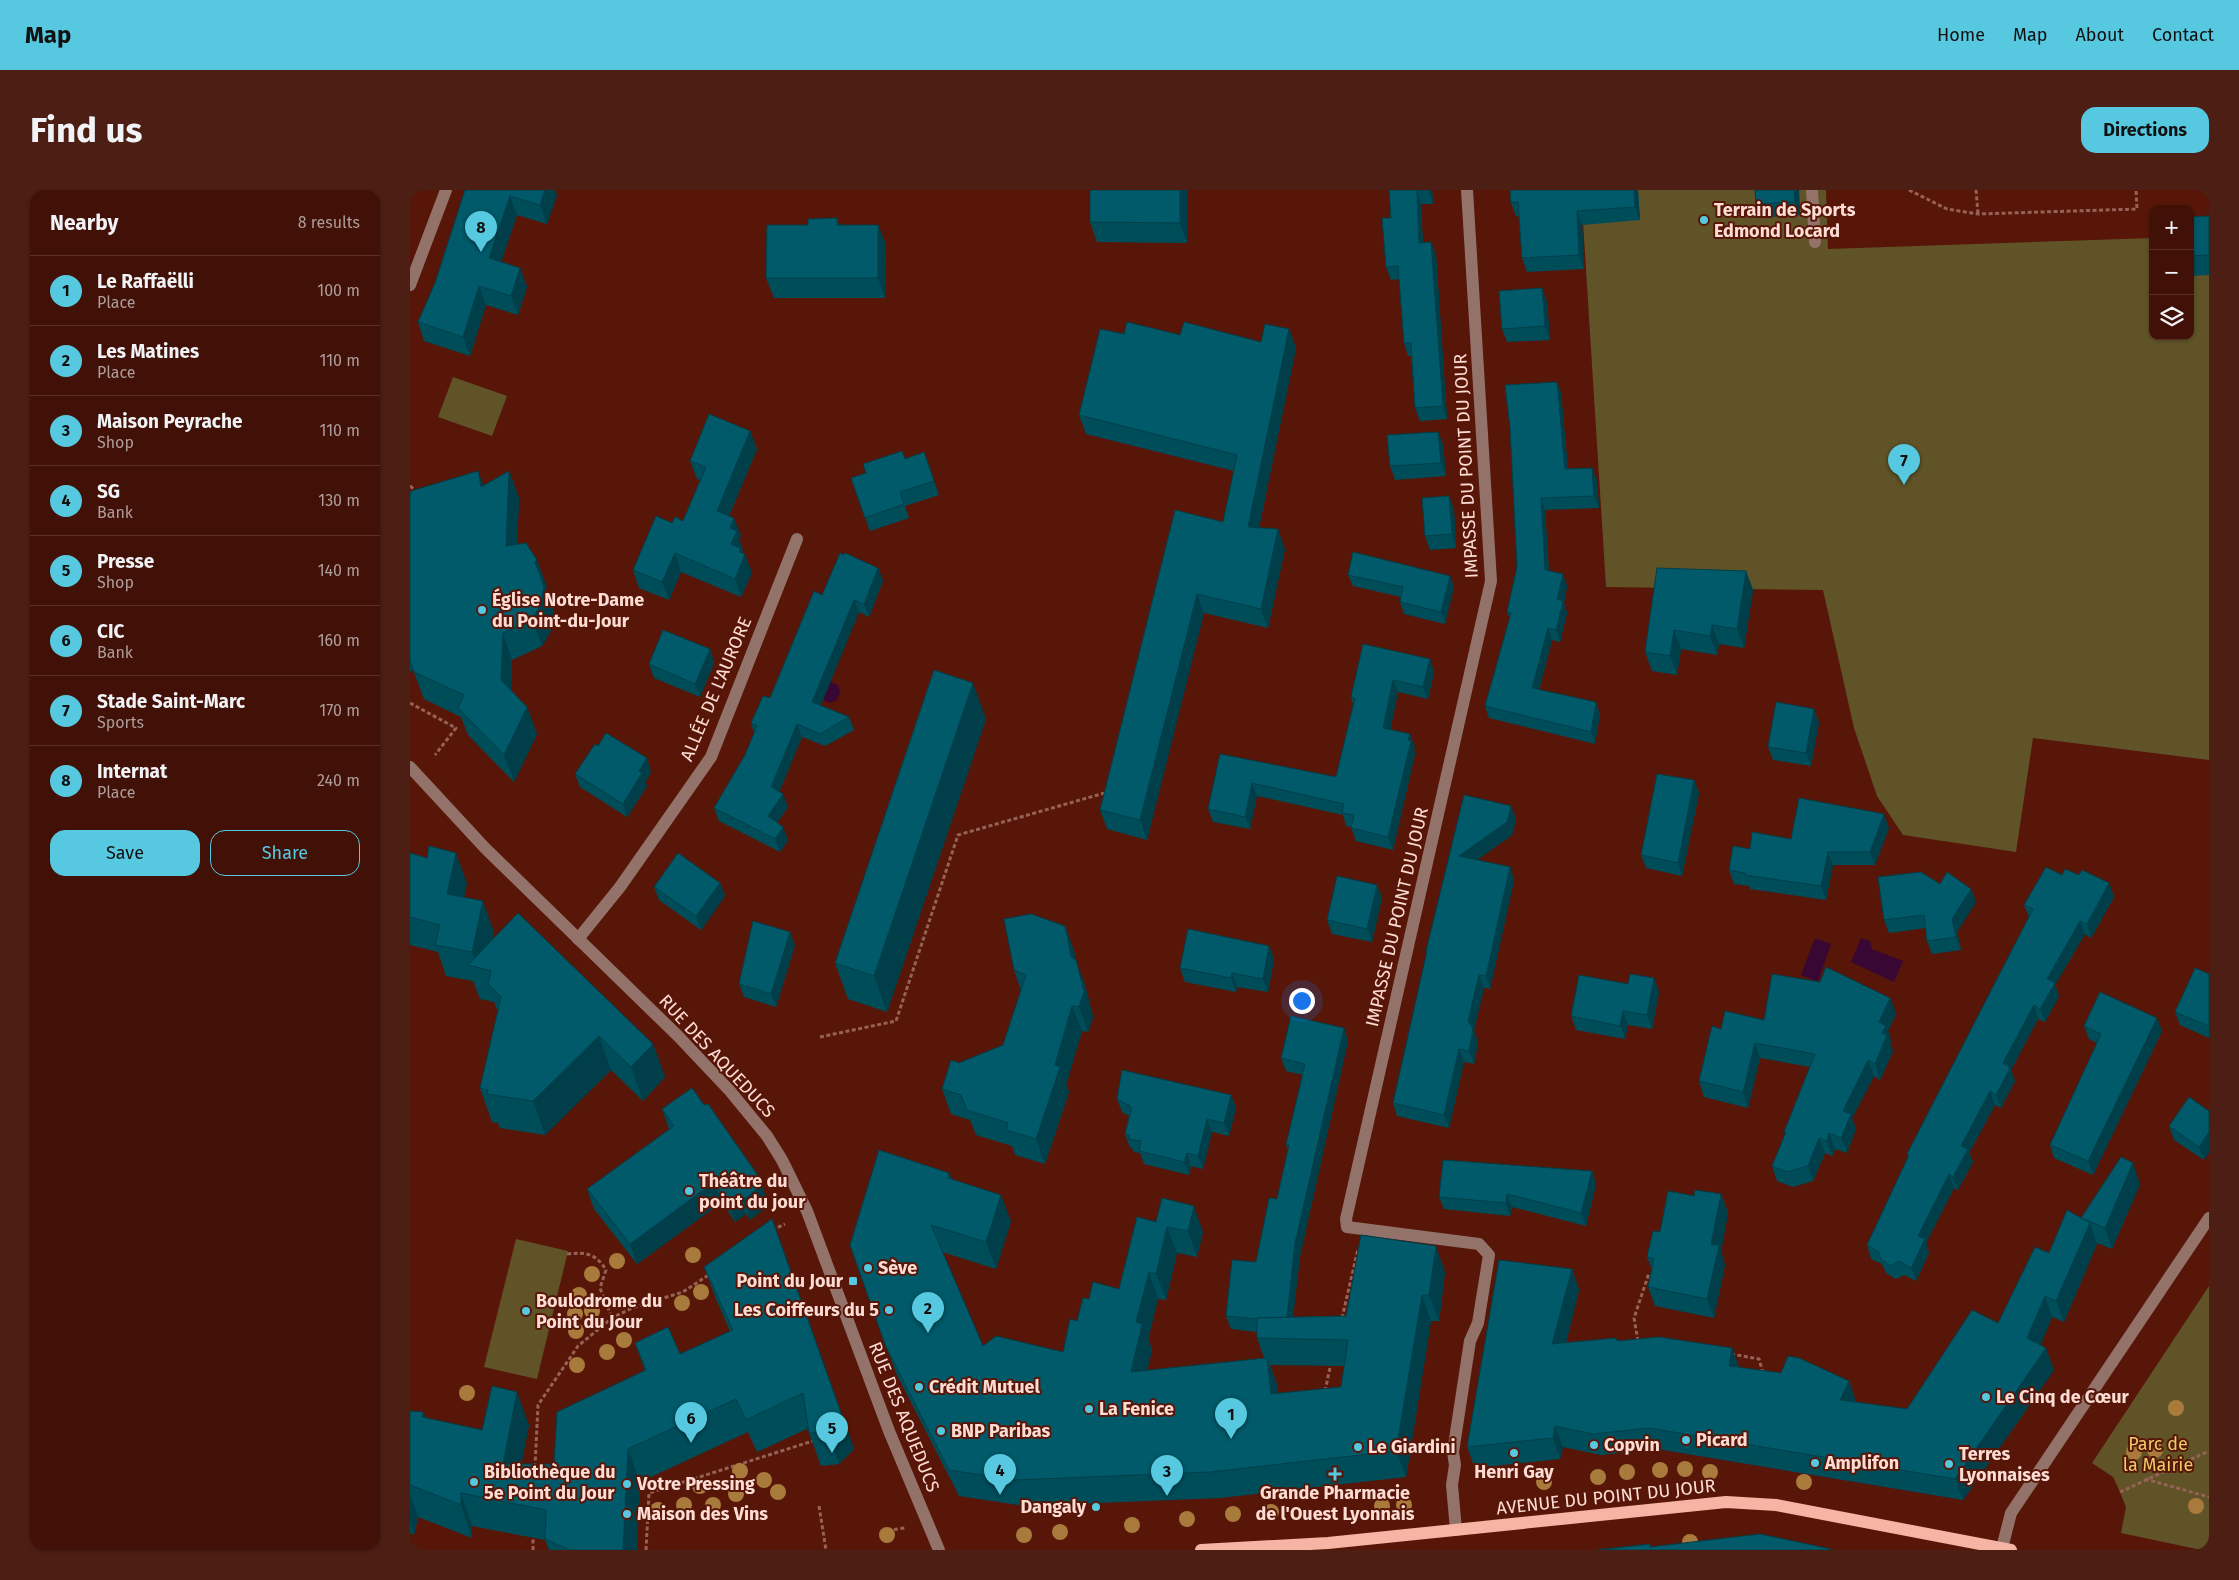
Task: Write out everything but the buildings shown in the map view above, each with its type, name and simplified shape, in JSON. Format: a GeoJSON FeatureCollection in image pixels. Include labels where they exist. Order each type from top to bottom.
{"type":"FeatureCollection","features":[{"type":"Feature","properties":{"kind":"main road","name":"AVENUE DU POINT DU JOUR"},"geometry":{"type":"LineString","coordinates":[[1207,1550],[1294,1546],[1740,1502],[1816,1512],[2006,1549]]}},
{"type":"Feature","properties":{"kind":"street"},"geometry":{"type":"LineString","coordinates":[[410,285],[446,190]]}},
{"type":"Feature","properties":{"kind":"street","name":"IMPASSE DU POINT DU JOUR"},"geometry":{"type":"LineString","coordinates":[[1456,1530],[1452,1485],[1455,1465],[1453,1452],[1470,1341],[1478,1323],[1489,1255],[1479,1244],[1347,1227],[1346,1219],[1491,581],[1467,190]]}},
{"type":"Feature","properties":{"kind":"street"},"geometry":{"type":"LineString","coordinates":[[1812,190],[1815,242]]}},
{"type":"Feature","properties":{"kind":"street","name":"ALLÉE DE L'AURORE"},"geometry":{"type":"LineString","coordinates":[[578,939],[620,887],[710,757],[797,539]]}},
{"type":"Feature","properties":{"kind":"street","name":"RUE DES AQUEDUCS"},"geometry":{"type":"LineString","coordinates":[[410,767],[485,848],[678,1036],[730,1091],[767,1136],[782,1160],[806,1212],[889,1431],[939,1550]]}},
{"type":"Feature","properties":{"kind":"street"},"geometry":{"type":"LineString","coordinates":[[2006,1549],[2011,1513],[2209,1218]]}},
{"type":"Feature","properties":{"kind":"path"},"geometry":{"type":"LineString","coordinates":[[1909,190],[1947,209],[1978,214],[2137,209],[2136,190]]}},
{"type":"Feature","properties":{"kind":"path"},"geometry":{"type":"LineString","coordinates":[[1976,190],[1978,214]]}},
{"type":"Feature","properties":{"kind":"path"},"geometry":{"type":"LineString","coordinates":[[410,486],[421,494]]}},
{"type":"Feature","properties":{"kind":"path"},"geometry":{"type":"LineString","coordinates":[[410,703],[456,728],[435,755]]}},
{"type":"Feature","properties":{"kind":"path"},"geometry":{"type":"LineString","coordinates":[[820,1037],[896,1021],[958,836],[1109,792],[1112,783]]}},
{"type":"Feature","properties":{"kind":"path"},"geometry":{"type":"LineString","coordinates":[[766,1234],[785,1224]]}},
{"type":"Feature","properties":{"kind":"path"},"geometry":{"type":"LineString","coordinates":[[1340,1325],[1358,1246]]}},
{"type":"Feature","properties":{"kind":"path"},"geometry":{"type":"LineString","coordinates":[[567,1254],[584,1252],[601,1262],[606,1270],[600,1288],[612,1318]]}},
{"type":"Feature","properties":{"kind":"path"},"geometry":{"type":"LineString","coordinates":[[535,1473],[538,1405],[578,1346],[612,1318],[632,1308],[683,1292],[713,1271]]}},
{"type":"Feature","properties":{"kind":"path"},"geometry":{"type":"LineString","coordinates":[[1639,1348],[1634,1318],[1649,1273]]}},
{"type":"Feature","properties":{"kind":"path"},"geometry":{"type":"LineString","coordinates":[[1723,1352],[1759,1359],[1765,1378]]}},
{"type":"Feature","properties":{"kind":"path"},"geometry":{"type":"LineString","coordinates":[[1324,1392],[1333,1354]]}},
{"type":"Feature","properties":{"kind":"path"},"geometry":{"type":"LineString","coordinates":[[646,1550],[649,1493],[822,1438]]}},
{"type":"Feature","properties":{"kind":"path"},"geometry":{"type":"LineString","coordinates":[[2120,1492],[2209,1451]]}},
{"type":"Feature","properties":{"kind":"path"},"geometry":{"type":"LineString","coordinates":[[2145,1480],[2209,1497]]}},
{"type":"Feature","properties":{"kind":"path"},"geometry":{"type":"LineString","coordinates":[[819,1506],[826,1550]]}},
{"type":"Feature","properties":{"kind":"path"},"geometry":{"type":"LineString","coordinates":[[881,1531],[905,1528]]}},
{"type":"Feature","properties":{"kind":"path"},"geometry":{"type":"LineString","coordinates":[[533,1531],[533,1550]]}},
{"type":"Feature","properties":{"kind":"green space"},"geometry":{"type":"Polygon","coordinates":[[[1581,190],[1826,190],[1828,249],[2149,238],[2149,340],[2194,340],[2194,236],[2209,236],[2209,760],[2033,738],[2016,852],[1903,835],[1877,796],[1854,728],[1823,590],[1606,587],[1581,190]]]}},
{"type":"Feature","properties":{"kind":"green space"},"geometry":{"type":"Polygon","coordinates":[[[453,377],[507,396],[492,436],[438,417],[453,377]]]}},
{"type":"Feature","properties":{"kind":"green space","name":"Boulodrome du Point du Jour"},"geometry":{"type":"Polygon","coordinates":[[[516,1239],[568,1251],[537,1379],[484,1367],[516,1239]]]}},
{"type":"Feature","properties":{"kind":"green space","name":"Parc de la Mairie"},"geometry":{"type":"Polygon","coordinates":[[[2209,1286],[2209,1550],[2201,1550],[2121,1533],[2126,1507],[2120,1492],[2113,1477],[2092,1463],[2209,1286]]]}},
{"type":"Feature","properties":{"kind":"shaded area"},"geometry":{"type":"Polygon","coordinates":[[[807,672],[838,685],[840,692],[837,700],[830,703],[799,690],[807,672]]]}},
{"type":"Feature","properties":{"kind":"shaded area"},"geometry":{"type":"Polygon","coordinates":[[[1815,938],[1831,944],[1818,981],[1801,975],[1815,938]]]}},
{"type":"Feature","properties":{"kind":"shaded area"},"geometry":{"type":"Polygon","coordinates":[[[1861,938],[1870,941],[1872,949],[1903,961],[1894,982],[1851,962],[1861,938]]]}},
{"type":"Feature","properties":{"kind":"place","name":"Terrain de Sports Edmond Locard"},"geometry":{"type":"Point","coordinates":[1704,220]}},
{"type":"Feature","properties":{"kind":"place","name":"Internat"},"geometry":{"type":"Point","coordinates":[481,252]}},
{"type":"Feature","properties":{"kind":"place","name":"Stade Saint-Marc"},"geometry":{"type":"Point","coordinates":[1904,485]}},
{"type":"Feature","properties":{"kind":"place","name":"Église Notre-Dame du Point-du-Jour"},"geometry":{"type":"Point","coordinates":[482,610]}},
{"type":"Feature","properties":{"kind":"place","name":"Théâtre du point du jour"},"geometry":{"type":"Point","coordinates":[689,1191]}},
{"type":"Feature","properties":{"kind":"place","name":"Sève"},"geometry":{"type":"Point","coordinates":[868,1268]}},
{"type":"Feature","properties":{"kind":"place","name":"Point du Jour"},"geometry":{"type":"Point","coordinates":[853,1281]}},
{"type":"Feature","properties":{"kind":"place","name":"Les Coiffeurs du 5"},"geometry":{"type":"Point","coordinates":[889,1310]}},
{"type":"Feature","properties":{"kind":"place","name":"Boulodrome du Point du Jour"},"geometry":{"type":"Point","coordinates":[526,1311]}},
{"type":"Feature","properties":{"kind":"place","name":"Les Matines"},"geometry":{"type":"Point","coordinates":[928,1333]}},
{"type":"Feature","properties":{"kind":"place","name":"Crédit Mutuel"},"geometry":{"type":"Point","coordinates":[919,1387]}},
{"type":"Feature","properties":{"kind":"place","name":"Le Cinq de Cœur"},"geometry":{"type":"Point","coordinates":[1986,1397]}},
{"type":"Feature","properties":{"kind":"place","name":"La Fenice"},"geometry":{"type":"Point","coordinates":[1089,1409]}},
{"type":"Feature","properties":{"kind":"place","name":"BNP Paribas"},"geometry":{"type":"Point","coordinates":[941,1431]}},
{"type":"Feature","properties":{"kind":"place","name":"Le Raffaëlli"},"geometry":{"type":"Point","coordinates":[1231,1439]}},
{"type":"Feature","properties":{"kind":"place","name":"Picard"},"geometry":{"type":"Point","coordinates":[1686,1440]}},
{"type":"Feature","properties":{"kind":"place","name":"CIC"},"geometry":{"type":"Point","coordinates":[691,1443]}},
{"type":"Feature","properties":{"kind":"place","name":"Copvin"},"geometry":{"type":"Point","coordinates":[1594,1445]}},
{"type":"Feature","properties":{"kind":"place","name":"Le Giardini"},"geometry":{"type":"Point","coordinates":[1358,1447]}},
{"type":"Feature","properties":{"kind":"place","name":"Presse"},"geometry":{"type":"Point","coordinates":[832,1453]}},
{"type":"Feature","properties":{"kind":"place","name":"Henri Gay"},"geometry":{"type":"Point","coordinates":[1514,1453]}},
{"type":"Feature","properties":{"kind":"place","name":"Amplifon"},"geometry":{"type":"Point","coordinates":[1815,1463]}},
{"type":"Feature","properties":{"kind":"place","name":"Terres Lyonnaises"},"geometry":{"type":"Point","coordinates":[1949,1464]}},
{"type":"Feature","properties":{"kind":"place","name":"Grande Pharmacie de l'Ouest Lyonnais"},"geometry":{"type":"Point","coordinates":[1335,1474]}},
{"type":"Feature","properties":{"kind":"place","name":"Bibliothèque du 5e Point du Jour"},"geometry":{"type":"Point","coordinates":[474,1482]}},
{"type":"Feature","properties":{"kind":"place","name":"Votre Pressing"},"geometry":{"type":"Point","coordinates":[627,1484]}},
{"type":"Feature","properties":{"kind":"place","name":"SG"},"geometry":{"type":"Point","coordinates":[1000,1495]}},
{"type":"Feature","properties":{"kind":"place","name":"Maison Peyrache"},"geometry":{"type":"Point","coordinates":[1167,1496]}},
{"type":"Feature","properties":{"kind":"place","name":"Dangaly"},"geometry":{"type":"Point","coordinates":[1096,1507]}},
{"type":"Feature","properties":{"kind":"place","name":"Maison des Vins"},"geometry":{"type":"Point","coordinates":[627,1514]}}]}
